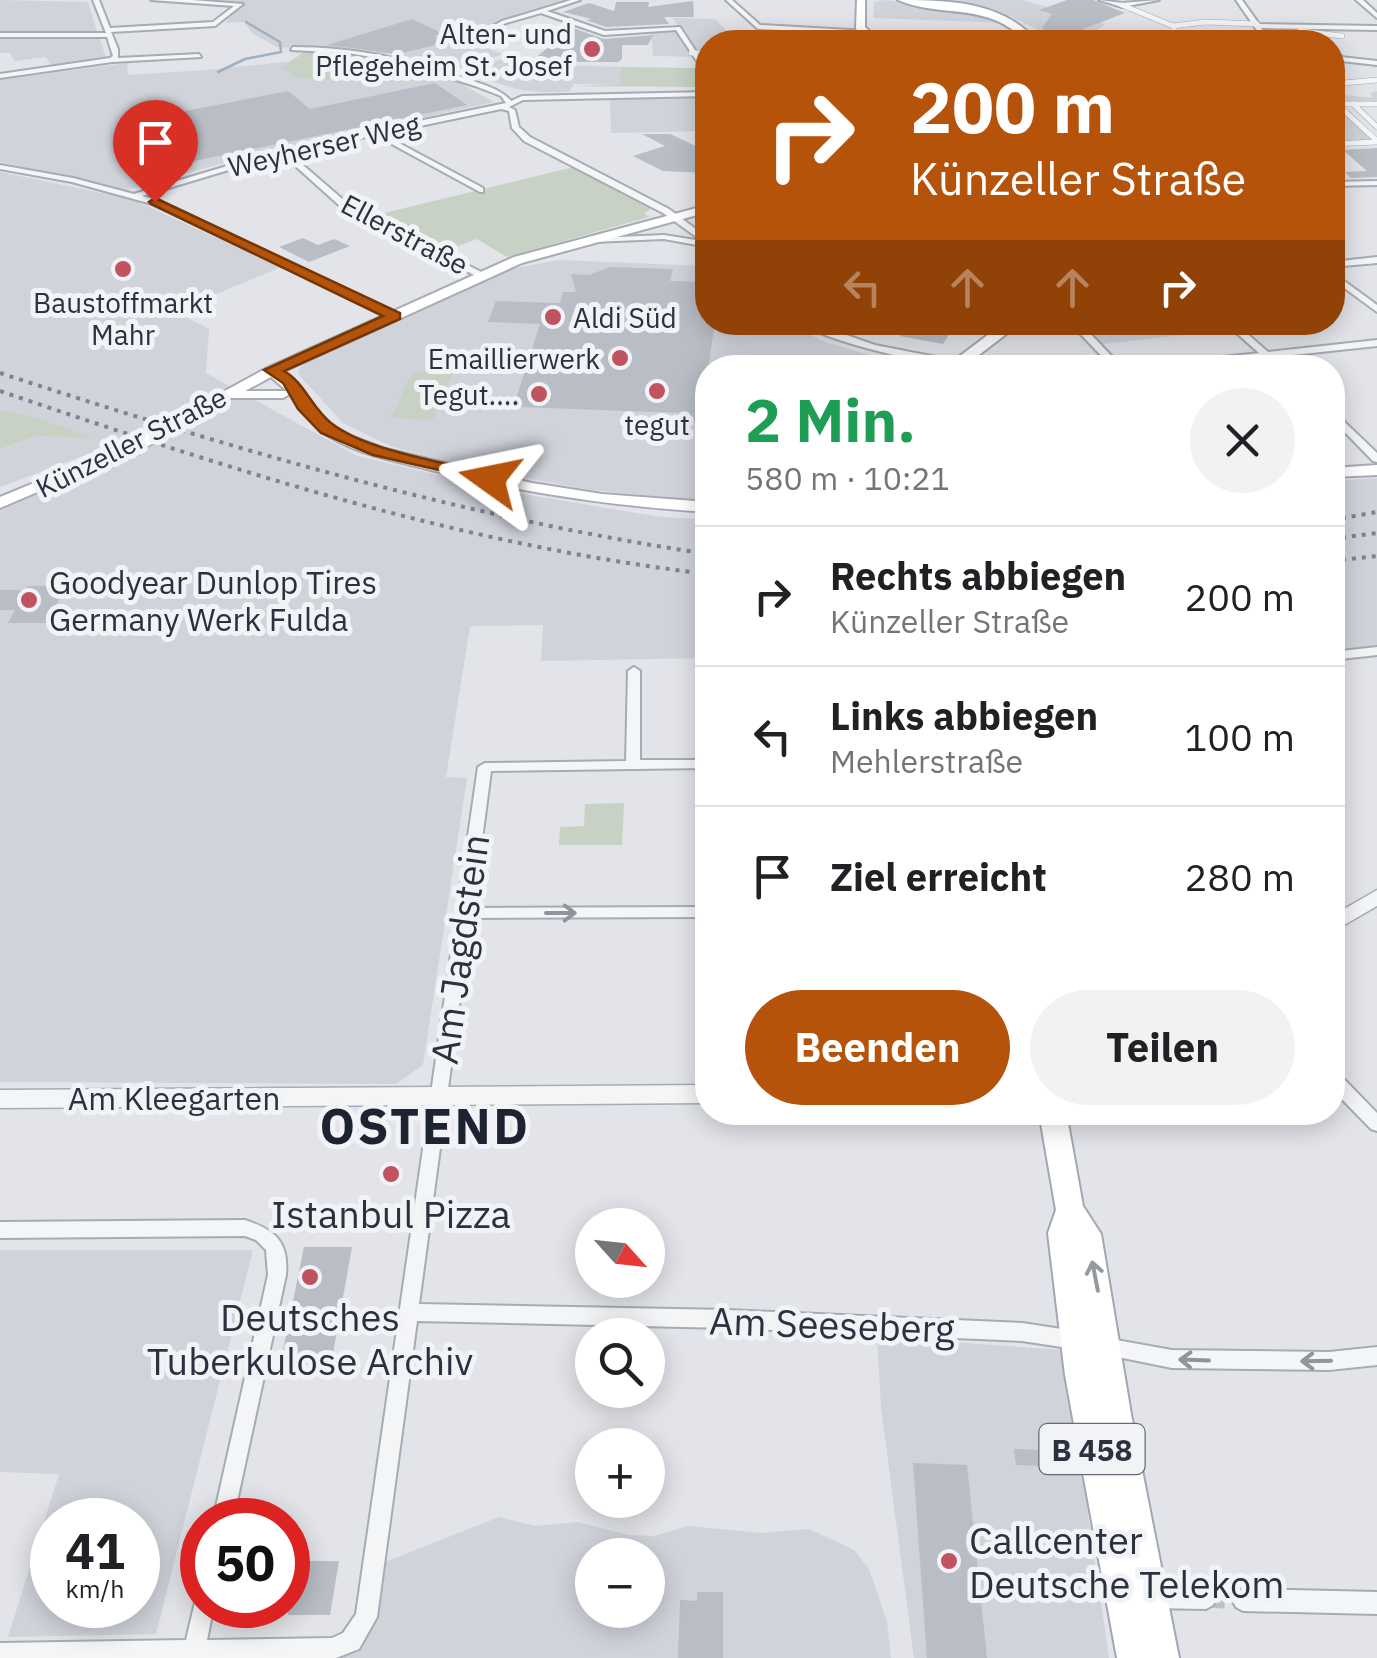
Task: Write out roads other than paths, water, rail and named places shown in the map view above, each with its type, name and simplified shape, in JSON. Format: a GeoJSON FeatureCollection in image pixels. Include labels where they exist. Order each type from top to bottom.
{"type":"FeatureCollection","features":[{"type":"Feature","properties":{"kind":"main road"},"geometry":{"type":"LineString","coordinates":[[861,0],[861,30]]}},
{"type":"Feature","properties":{"kind":"main road"},"geometry":{"type":"LineString","coordinates":[[866,30],[872,0]]}},
{"type":"Feature","properties":{"kind":"main road"},"geometry":{"type":"LineString","coordinates":[[903,0],[991,15],[1022,30]]}},
{"type":"Feature","properties":{"kind":"main road"},"geometry":{"type":"LineString","coordinates":[[927,0],[1010,18],[1031,30]]}},
{"type":"Feature","properties":{"kind":"main road","name":"Künzeller Straße"},"geometry":{"type":"LineString","coordinates":[[0,503],[41,489],[126,449],[265,374],[518,260],[695,212]]}},
{"type":"Feature","properties":{"kind":"main road"},"geometry":{"type":"LineString","coordinates":[[957,355],[981,335]]}},
{"type":"Feature","properties":{"kind":"main road"},"geometry":{"type":"LineString","coordinates":[[961,355],[994,335]]}},
{"type":"Feature","properties":{"kind":"main road"},"geometry":{"type":"LineString","coordinates":[[265,374],[282,394],[304,406]]}},
{"type":"Feature","properties":{"kind":"main road"},"geometry":{"type":"LineString","coordinates":[[265,374],[289,380],[304,406],[327,429],[351,442],[427,465],[619,502],[695,506]]}},
{"type":"Feature","properties":{"kind":"main road"},"geometry":{"type":"LineString","coordinates":[[218,398],[245,392],[282,394]]}},
{"type":"Feature","properties":{"kind":"main road"},"geometry":{"type":"LineString","coordinates":[[1345,472],[1377,470]]}},
{"type":"Feature","properties":{"kind":"main road","name":"B 458"},"geometry":{"type":"LineString","coordinates":[[1054,1125],[1070,1210],[1088,1234],[1094,1464],[1134,1658]]}},
{"type":"Feature","properties":{"kind":"main road","name":"B 458"},"geometry":{"type":"LineString","coordinates":[[1091,1344],[1162,1658]]}},
{"type":"Feature","properties":{"kind":"street"},"geometry":{"type":"LineString","coordinates":[[96,0],[116,56],[112,60]]}},
{"type":"Feature","properties":{"kind":"street"},"geometry":{"type":"LineString","coordinates":[[0,36],[215,24],[240,4],[154,0]]}},
{"type":"Feature","properties":{"kind":"street"},"geometry":{"type":"LineString","coordinates":[[728,0],[755,26],[797,30]]}},
{"type":"Feature","properties":{"kind":"street"},"geometry":{"type":"LineString","coordinates":[[1102,0],[1173,26],[1198,22],[1377,28]]}},
{"type":"Feature","properties":{"kind":"street"},"geometry":{"type":"LineString","coordinates":[[1122,5],[1156,0]]}},
{"type":"Feature","properties":{"kind":"street"},"geometry":{"type":"LineString","coordinates":[[1238,0],[1261,30]]}},
{"type":"Feature","properties":{"kind":"street"},"geometry":{"type":"LineString","coordinates":[[1359,0],[1377,16]]}},
{"type":"Feature","properties":{"kind":"street"},"geometry":{"type":"LineString","coordinates":[[472,39],[504,22],[571,1]]}},
{"type":"Feature","properties":{"kind":"street"},"geometry":{"type":"LineString","coordinates":[[538,10],[589,25],[602,33],[678,28],[695,58]]}},
{"type":"Feature","properties":{"kind":"street"},"geometry":{"type":"LineString","coordinates":[[1173,26],[1176,30]]}},
{"type":"Feature","properties":{"kind":"street"},"geometry":{"type":"LineString","coordinates":[[1292,26],[1298,30]]}},
{"type":"Feature","properties":{"kind":"street"},"geometry":{"type":"LineString","coordinates":[[1328,26],[1334,30]]}},
{"type":"Feature","properties":{"kind":"street"},"geometry":{"type":"LineString","coordinates":[[292,49],[354,53],[424,65],[503,96],[516,128],[527,139],[676,218],[695,233]]}},
{"type":"Feature","properties":{"kind":"street"},"geometry":{"type":"LineString","coordinates":[[691,53],[695,53]]}},
{"type":"Feature","properties":{"kind":"street"},"geometry":{"type":"LineString","coordinates":[[0,76],[112,60],[199,56]]}},
{"type":"Feature","properties":{"kind":"street"},"geometry":{"type":"LineString","coordinates":[[1345,60],[1377,66]]}},
{"type":"Feature","properties":{"kind":"street"},"geometry":{"type":"LineString","coordinates":[[1345,83],[1377,80]]}},
{"type":"Feature","properties":{"kind":"street"},"geometry":{"type":"LineString","coordinates":[[509,107],[535,98],[695,94]]}},
{"type":"Feature","properties":{"kind":"street"},"geometry":{"type":"LineString","coordinates":[[1345,104],[1377,104]]}},
{"type":"Feature","properties":{"kind":"street"},"geometry":{"type":"LineString","coordinates":[[1353,104],[1374,135]]}},
{"type":"Feature","properties":{"kind":"street","name":"Weyherser Weg"},"geometry":{"type":"LineString","coordinates":[[136,196],[283,151],[509,107]]}},
{"type":"Feature","properties":{"kind":"street"},"geometry":{"type":"LineString","coordinates":[[1345,112],[1374,135]]}},
{"type":"Feature","properties":{"kind":"street"},"geometry":{"type":"LineString","coordinates":[[374,132],[480,190]]}},
{"type":"Feature","properties":{"kind":"street"},"geometry":{"type":"LineString","coordinates":[[1345,141],[1374,135]]}},
{"type":"Feature","properties":{"kind":"street","name":"Ellerstraße"},"geometry":{"type":"LineString","coordinates":[[283,151],[344,204],[482,276]]}},
{"type":"Feature","properties":{"kind":"street"},"geometry":{"type":"LineString","coordinates":[[0,166],[136,196],[188,215],[394,316]]}},
{"type":"Feature","properties":{"kind":"street"},"geometry":{"type":"LineString","coordinates":[[1345,184],[1377,183]]}},
{"type":"Feature","properties":{"kind":"street"},"geometry":{"type":"LineString","coordinates":[[676,218],[695,223]]}},
{"type":"Feature","properties":{"kind":"street"},"geometry":{"type":"LineString","coordinates":[[596,240],[652,237],[695,242]]}},
{"type":"Feature","properties":{"kind":"street"},"geometry":{"type":"LineString","coordinates":[[1345,264],[1377,260]]}},
{"type":"Feature","properties":{"kind":"street"},"geometry":{"type":"LineString","coordinates":[[1345,284],[1377,310]]}},
{"type":"Feature","properties":{"kind":"street"},"geometry":{"type":"LineString","coordinates":[[839,335],[906,355]]}},
{"type":"Feature","properties":{"kind":"street"},"geometry":{"type":"LineString","coordinates":[[1086,335],[1105,355]]}},
{"type":"Feature","properties":{"kind":"street"},"geometry":{"type":"LineString","coordinates":[[1244,335],[1268,355],[1377,343]]}},
{"type":"Feature","properties":{"kind":"street"},"geometry":{"type":"LineString","coordinates":[[886,350],[896,355]]}},
{"type":"Feature","properties":{"kind":"street"},"geometry":{"type":"LineString","coordinates":[[1345,426],[1377,459]]}},
{"type":"Feature","properties":{"kind":"street"},"geometry":{"type":"LineString","coordinates":[[1345,655],[1371,652],[1377,666]]}},
{"type":"Feature","properties":{"kind":"street"},"geometry":{"type":"LineString","coordinates":[[634,671],[633,764],[695,764]]}},
{"type":"Feature","properties":{"kind":"street","name":"Am Jagdstein"},"geometry":{"type":"LineString","coordinates":[[195,1650],[332,1649],[351,1641],[366,1616],[486,767],[633,764]]}},
{"type":"Feature","properties":{"kind":"street"},"geometry":{"type":"LineString","coordinates":[[1345,917],[1377,897]]}},
{"type":"Feature","properties":{"kind":"street"},"geometry":{"type":"LineString","coordinates":[[464,914],[695,912]]}},
{"type":"Feature","properties":{"kind":"street"},"geometry":{"type":"LineString","coordinates":[[1345,1091],[1377,1124]]}},
{"type":"Feature","properties":{"kind":"street","name":"Am Kleegarten"},"geometry":{"type":"LineString","coordinates":[[0,1099],[695,1094]]}},
{"type":"Feature","properties":{"kind":"street"},"geometry":{"type":"LineString","coordinates":[[0,1230],[246,1228],[272,1241],[278,1252],[277,1275],[228,1498]]}},
{"type":"Feature","properties":{"kind":"street","name":"Am Seeseberg"},"geometry":{"type":"LineString","coordinates":[[406,1312],[727,1319],[1022,1332],[1172,1359],[1329,1361],[1377,1356]]}},
{"type":"Feature","properties":{"kind":"street"},"geometry":{"type":"LineString","coordinates":[[1150,1597],[1206,1598]]}},
{"type":"Feature","properties":{"kind":"street"},"geometry":{"type":"LineString","coordinates":[[1243,1600],[1377,1602]]}},
{"type":"Feature","properties":{"kind":"street"},"geometry":{"type":"LineString","coordinates":[[0,1654],[195,1650],[199,1628]]}},
{"type":"Feature","properties":{"kind":"waterway"},"geometry":{"type":"LineString","coordinates":[[218,72],[245,59],[281,52],[280,42],[246,22]]}},
{"type":"Feature","properties":{"kind":"tunnel"},"geometry":{"type":"LineString","coordinates":[[1206,1598],[1243,1600]]}},
{"type":"Feature","properties":{"kind":"railway"},"geometry":{"type":"LineString","coordinates":[[0,373],[262,454],[439,501],[695,552]]}},
{"type":"Feature","properties":{"kind":"railway"},"geometry":{"type":"LineString","coordinates":[[0,391],[350,502],[526,544],[695,572]]}},
{"type":"Feature","properties":{"kind":"railway"},"geometry":{"type":"LineString","coordinates":[[1345,518],[1377,512]]}},
{"type":"Feature","properties":{"kind":"railway"},"geometry":{"type":"LineString","coordinates":[[1345,537],[1377,533]]}},
{"type":"Feature","properties":{"kind":"railway"},"geometry":{"type":"LineString","coordinates":[[1345,560],[1377,556]]}},
{"type":"Feature","properties":{"kind":"place","name":"Alten- und Pflegeheim St. Josef"},"geometry":{"type":"Point","coordinates":[592,49]}},
{"type":"Feature","properties":{"kind":"place","name":"Baustoffmarkt Mahr"},"geometry":{"type":"Point","coordinates":[123,269]}},
{"type":"Feature","properties":{"kind":"place","name":"Aldi Süd"},"geometry":{"type":"Point","coordinates":[553,317]}},
{"type":"Feature","properties":{"kind":"place","name":"Emaillierwerk"},"geometry":{"type":"Point","coordinates":[620,358]}},
{"type":"Feature","properties":{"kind":"place","name":"tegut"},"geometry":{"type":"Point","coordinates":[657,391]}},
{"type":"Feature","properties":{"kind":"place","name":"Tegut...."},"geometry":{"type":"Point","coordinates":[539,394]}},
{"type":"Feature","properties":{"kind":"place","name":"Goodyear Dunlop Tires Germany Werk Fulda"},"geometry":{"type":"Point","coordinates":[29,600]}},
{"type":"Feature","properties":{"kind":"place","name":"Istanbul Pizza"},"geometry":{"type":"Point","coordinates":[391,1174]}},
{"type":"Feature","properties":{"kind":"place","name":"Deutsches Tuberkulose Archiv"},"geometry":{"type":"Point","coordinates":[310,1277]}},
{"type":"Feature","properties":{"kind":"place","name":"Callcenter Deutsche Telekom"},"geometry":{"type":"Point","coordinates":[949,1561]}},
{"type":"Feature","properties":{"kind":"district","name":"OSTEND"},"geometry":{"type":"Point","coordinates":[425,1125]}}]}
